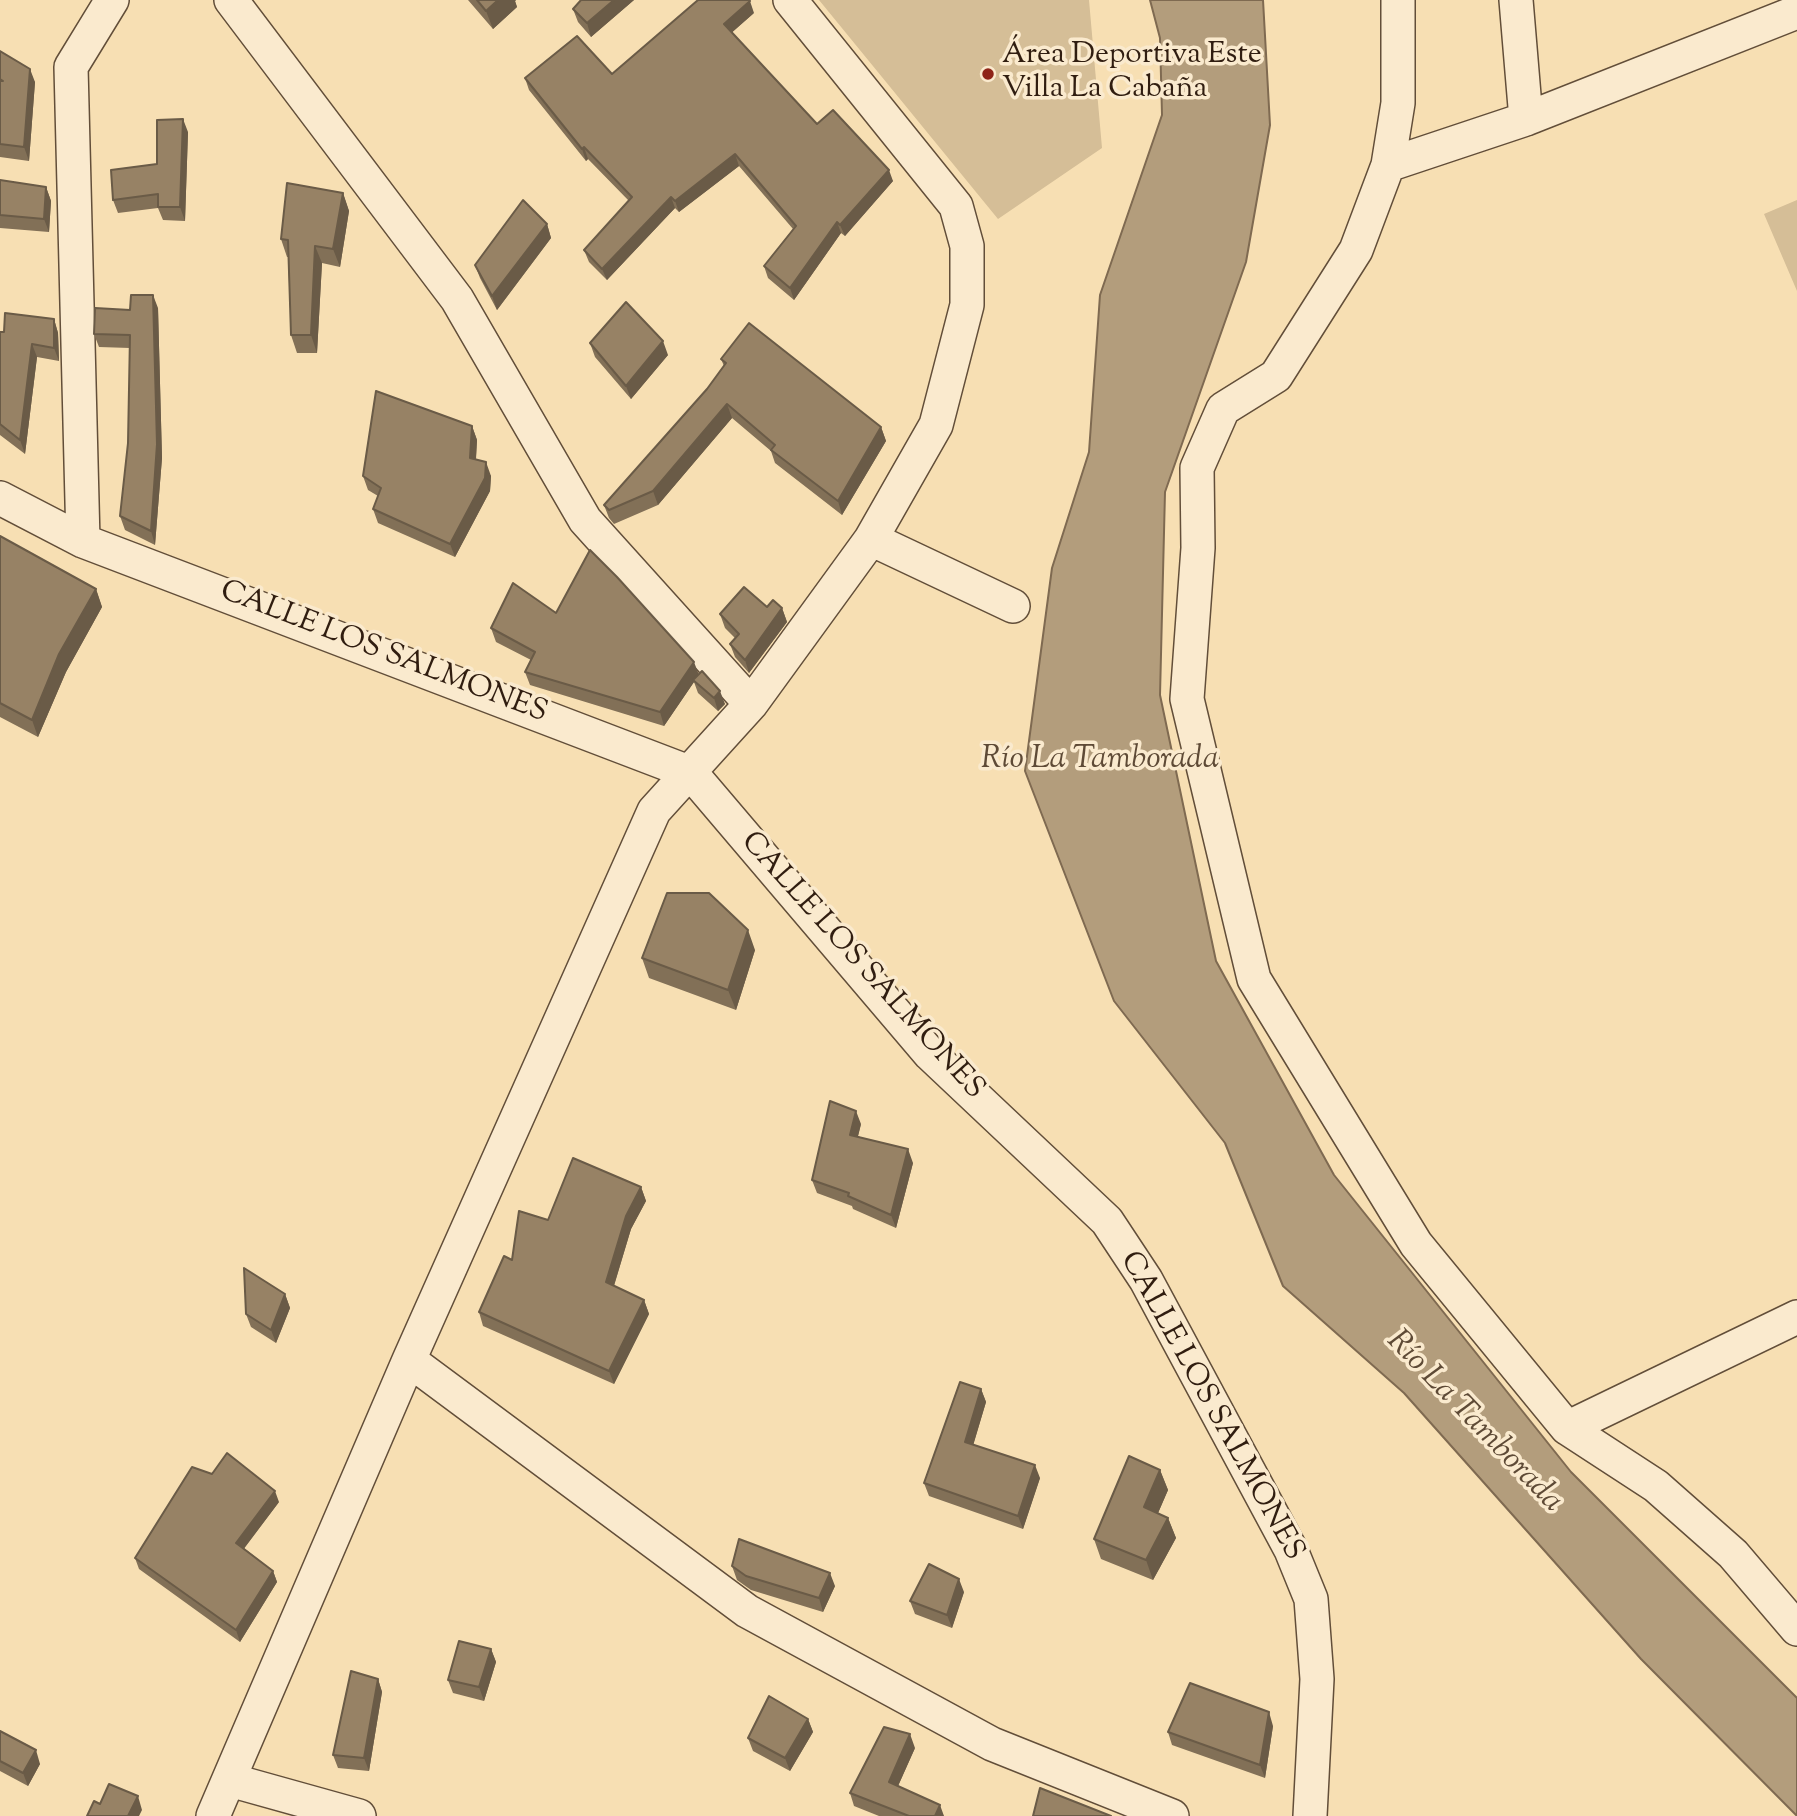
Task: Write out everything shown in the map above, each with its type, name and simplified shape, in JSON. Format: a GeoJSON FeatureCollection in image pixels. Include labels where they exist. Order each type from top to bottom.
{"type":"FeatureCollection","features":[{"type":"Feature","properties":{"kind":"street"},"geometry":{"type":"LineString","coordinates":[[83,541],[71,67],[112,0]]}},
{"type":"Feature","properties":{"kind":"street"},"geometry":{"type":"LineString","coordinates":[[230,0],[457,299],[584,520],[751,704]]}},
{"type":"Feature","properties":{"kind":"street"},"geometry":{"type":"LineString","coordinates":[[213,1816],[409,1360],[654,811],[751,704],[872,539],[936,425],[967,304],[967,246],[956,206],[790,0]]}},
{"type":"Feature","properties":{"kind":"street"},"geometry":{"type":"LineString","coordinates":[[1398,0],[1398,103],[1388,165],[1356,250],[1276,376],[1223,410],[1197,468],[1198,548],[1187,699],[1254,979],[1416,1244],[1567,1428],[1656,1486],[1733,1555],[1797,1629]]}},
{"type":"Feature","properties":{"kind":"street"},"geometry":{"type":"LineString","coordinates":[[1516,0],[1526,119]]}},
{"type":"Feature","properties":{"kind":"street"},"geometry":{"type":"LineString","coordinates":[[1388,165],[1526,119],[1797,12]]}},
{"type":"Feature","properties":{"kind":"street","name":"CALLE LOS SALMONES"},"geometry":{"type":"LineString","coordinates":[[0,498],[83,541],[691,772],[930,1054],[1107,1221],[1146,1280],[1291,1550],[1311,1599],[1317,1679],[1310,1816]]}},
{"type":"Feature","properties":{"kind":"street"},"geometry":{"type":"LineString","coordinates":[[872,539],[1013,606]]}},
{"type":"Feature","properties":{"kind":"street"},"geometry":{"type":"LineString","coordinates":[[1567,1428],[1797,1317]]}},
{"type":"Feature","properties":{"kind":"street"},"geometry":{"type":"LineString","coordinates":[[409,1360],[747,1611],[992,1744],[1172,1816]]}},
{"type":"Feature","properties":{"kind":"street"},"geometry":{"type":"LineString","coordinates":[[230,1780],[359,1816]]}},
{"type":"Feature","properties":{"kind":"shaded area","name":"Área Deportiva Este Villa La Cabaña"},"geometry":{"type":"Polygon","coordinates":[[[819,0],[1089,0],[1102,148],[998,219],[819,0]]]}},
{"type":"Feature","properties":{"kind":"shaded area"},"geometry":{"type":"Polygon","coordinates":[[[1797,200],[1797,291],[1764,214],[1797,200]]]}},
{"type":"Feature","properties":{"kind":"water","name":"Río La Tamborada"},"geometry":{"type":"Polygon","coordinates":[[[1150,0],[1263,0],[1270,125],[1246,262],[1165,492],[1160,695],[1216,961],[1334,1175],[1571,1472],[1797,1698],[1797,1816],[1641,1659],[1404,1393],[1283,1286],[1225,1143],[1114,1001],[1025,771],[1052,568],[1089,452],[1100,295],[1162,115],[1160,38],[1150,0]]]}},
{"type":"Feature","properties":{"kind":"building"},"geometry":{"type":"Polygon","coordinates":[[[477,0],[498,0],[486,11],[477,0]]]}},
{"type":"Feature","properties":{"kind":"building"},"geometry":{"type":"Polygon","coordinates":[[[581,0],[614,0],[587,23],[573,9],[581,0]]]}},
{"type":"Feature","properties":{"kind":"building"},"geometry":{"type":"Polygon","coordinates":[[[698,0],[749,0],[724,24],[817,124],[833,110],[889,170],[840,225],[837,222],[790,288],[764,266],[796,226],[735,154],[675,201],[671,197],[602,269],[584,250],[632,197],[584,147],[582,149],[525,78],[577,36],[612,74],[698,0]]]}},
{"type":"Feature","properties":{"kind":"building"},"geometry":{"type":"Polygon","coordinates":[[[0,51],[30,69],[24,147],[0,144],[0,81],[3,81],[0,79],[0,51]]]}},
{"type":"Feature","properties":{"kind":"building"},"geometry":{"type":"Polygon","coordinates":[[[183,119],[180,207],[158,207],[158,194],[113,200],[111,170],[157,164],[157,120],[183,119]]]}},
{"type":"Feature","properties":{"kind":"building"},"geometry":{"type":"Polygon","coordinates":[[[0,180],[46,187],[44,219],[0,215],[0,180]]]}},
{"type":"Feature","properties":{"kind":"building"},"geometry":{"type":"Polygon","coordinates":[[[287,183],[343,193],[333,249],[315,246],[311,335],[291,335],[288,240],[281,239],[287,183]]]}},
{"type":"Feature","properties":{"kind":"building"},"geometry":{"type":"Polygon","coordinates":[[[523,200],[547,224],[492,296],[475,265],[523,200]]]}},
{"type":"Feature","properties":{"kind":"building"},"geometry":{"type":"Polygon","coordinates":[[[131,295],[153,295],[157,444],[151,531],[120,516],[128,443],[130,335],[94,334],[95,308],[130,310],[131,295]]]}},
{"type":"Feature","properties":{"kind":"building"},"geometry":{"type":"Polygon","coordinates":[[[626,302],[663,341],[626,386],[590,343],[626,302]]]}},
{"type":"Feature","properties":{"kind":"building"},"geometry":{"type":"Polygon","coordinates":[[[5,313],[54,319],[54,348],[32,344],[20,440],[0,424],[0,332],[4,332],[5,313]]]}},
{"type":"Feature","properties":{"kind":"building"},"geometry":{"type":"Polygon","coordinates":[[[749,323],[881,427],[838,501],[771,450],[775,445],[727,404],[653,491],[609,510],[604,505],[707,389],[726,363],[721,359],[749,323]]]}},
{"type":"Feature","properties":{"kind":"building"},"geometry":{"type":"Polygon","coordinates":[[[376,391],[472,426],[470,458],[486,462],[485,478],[450,544],[373,509],[381,488],[363,476],[376,391]]]}},
{"type":"Feature","properties":{"kind":"building"},"geometry":{"type":"Polygon","coordinates":[[[0,536],[96,589],[59,654],[32,720],[0,703],[0,536]]]}},
{"type":"Feature","properties":{"kind":"building"},"geometry":{"type":"Polygon","coordinates":[[[590,550],[694,662],[660,712],[525,672],[535,652],[491,628],[513,583],[556,613],[590,550]]]}},
{"type":"Feature","properties":{"kind":"building"},"geometry":{"type":"Polygon","coordinates":[[[744,587],[767,607],[773,600],[782,608],[745,660],[730,644],[739,634],[720,614],[744,587]]]}},
{"type":"Feature","properties":{"kind":"building"},"geometry":{"type":"Polygon","coordinates":[[[702,671],[720,691],[714,698],[693,680],[702,671]]]}},
{"type":"Feature","properties":{"kind":"building"},"geometry":{"type":"Polygon","coordinates":[[[667,893],[709,893],[748,930],[728,990],[642,958],[667,893]]]}},
{"type":"Feature","properties":{"kind":"building"},"geometry":{"type":"Polygon","coordinates":[[[830,1101],[856,1111],[850,1135],[908,1149],[891,1215],[848,1196],[849,1193],[812,1180],[830,1101]]]}},
{"type":"Feature","properties":{"kind":"building"},"geometry":{"type":"Polygon","coordinates":[[[573,1158],[641,1187],[626,1216],[606,1282],[644,1300],[609,1371],[479,1312],[504,1256],[512,1260],[519,1211],[548,1220],[573,1158]]]}},
{"type":"Feature","properties":{"kind":"building"},"geometry":{"type":"Polygon","coordinates":[[[244,1268],[285,1294],[271,1330],[246,1314],[244,1268]]]}},
{"type":"Feature","properties":{"kind":"building"},"geometry":{"type":"Polygon","coordinates":[[[960,1382],[981,1389],[965,1442],[1035,1465],[1018,1516],[924,1483],[960,1382]]]}},
{"type":"Feature","properties":{"kind":"building"},"geometry":{"type":"Polygon","coordinates":[[[227,1453],[275,1491],[236,1543],[273,1571],[236,1630],[135,1558],[192,1467],[212,1474],[227,1453]]]}},
{"type":"Feature","properties":{"kind":"building"},"geometry":{"type":"Polygon","coordinates":[[[1129,1456],[1160,1470],[1144,1507],[1168,1518],[1146,1560],[1094,1539],[1129,1456]]]}},
{"type":"Feature","properties":{"kind":"building"},"geometry":{"type":"Polygon","coordinates":[[[739,1539],[830,1573],[819,1598],[746,1576],[732,1566],[739,1539]]]}},
{"type":"Feature","properties":{"kind":"building"},"geometry":{"type":"Polygon","coordinates":[[[929,1564],[959,1579],[947,1615],[910,1601],[929,1564]]]}},
{"type":"Feature","properties":{"kind":"building"},"geometry":{"type":"Polygon","coordinates":[[[459,1641],[491,1649],[479,1687],[448,1680],[459,1641]]]}},
{"type":"Feature","properties":{"kind":"building"},"geometry":{"type":"Polygon","coordinates":[[[351,1671],[378,1679],[364,1758],[333,1755],[351,1671]]]}},
{"type":"Feature","properties":{"kind":"building"},"geometry":{"type":"Polygon","coordinates":[[[1190,1683],[1269,1712],[1260,1765],[1168,1732],[1190,1683]]]}},
{"type":"Feature","properties":{"kind":"building"},"geometry":{"type":"Polygon","coordinates":[[[769,1696],[808,1719],[785,1758],[748,1738],[769,1696]]]}},
{"type":"Feature","properties":{"kind":"building"},"geometry":{"type":"Polygon","coordinates":[[[884,1727],[910,1734],[889,1782],[940,1805],[935,1816],[909,1816],[850,1793],[884,1727]]]}},
{"type":"Feature","properties":{"kind":"building"},"geometry":{"type":"Polygon","coordinates":[[[0,1731],[36,1750],[23,1773],[0,1761],[0,1731]]]}},
{"type":"Feature","properties":{"kind":"building"},"geometry":{"type":"Polygon","coordinates":[[[109,1784],[138,1796],[128,1816],[87,1816],[94,1801],[100,1804],[109,1784]]]}},
{"type":"Feature","properties":{"kind":"building"},"geometry":{"type":"Polygon","coordinates":[[[1040,1788],[1111,1816],[1033,1816],[1040,1788]]]}},
{"type":"Feature","properties":{"kind":"place","name":"Área Deportiva Este Villa La Cabaña"},"geometry":{"type":"Point","coordinates":[988,74]}}]}
